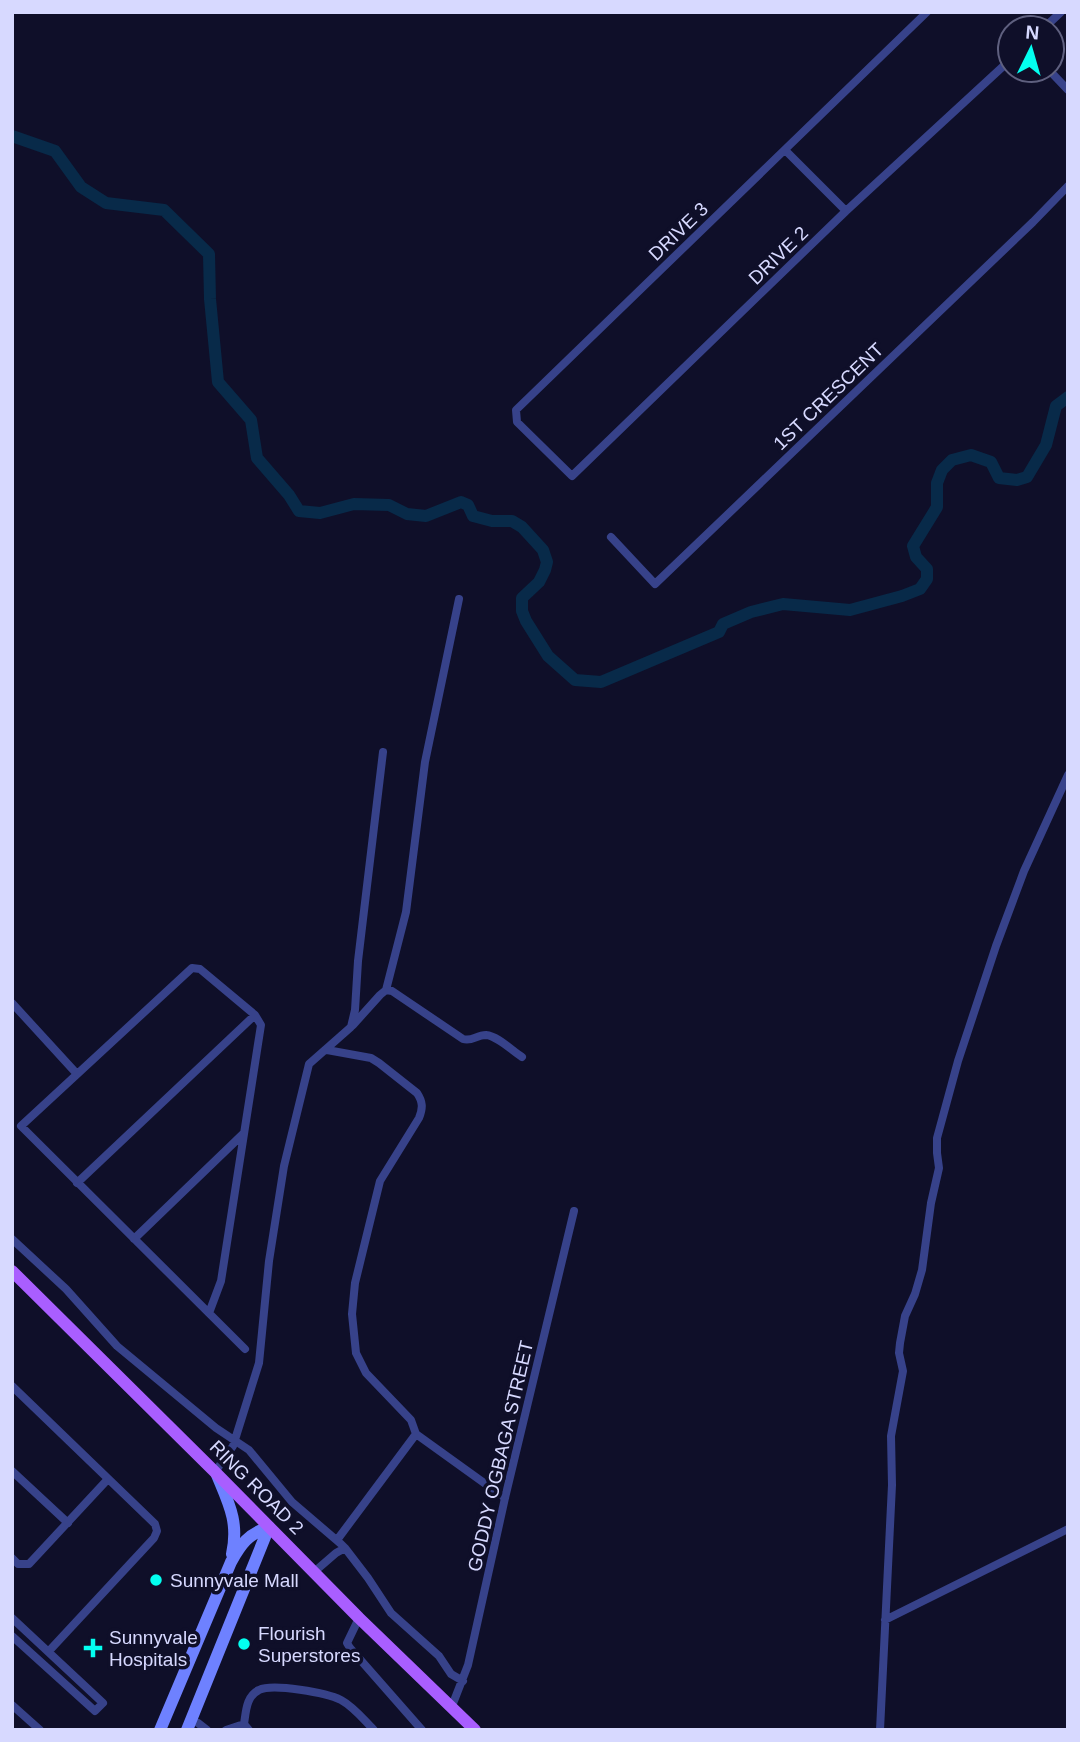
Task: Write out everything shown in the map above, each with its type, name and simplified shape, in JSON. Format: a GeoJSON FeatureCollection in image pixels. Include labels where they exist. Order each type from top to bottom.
{"type":"FeatureCollection","features":[{"type":"Feature","properties":{"kind":"main road","name":"RING ROAD 2"},"geometry":{"type":"LineString","coordinates":[[12,1271],[216,1472],[359,1618],[475,1730]]}},
{"type":"Feature","properties":{"kind":"main road"},"geometry":{"type":"LineString","coordinates":[[216,1472],[234,1517],[236,1536],[231,1562]]}},
{"type":"Feature","properties":{"kind":"main road"},"geometry":{"type":"LineString","coordinates":[[160,1730],[231,1562],[246,1538],[255,1532],[271,1530],[197,1728]]}},
{"type":"Feature","properties":{"kind":"street","name":"DRIVE 3"},"geometry":{"type":"LineString","coordinates":[[572,476],[517,422],[516,410],[927,12]]}},
{"type":"Feature","properties":{"kind":"street","name":"DRIVE 2"},"geometry":{"type":"LineString","coordinates":[[572,476],[846,211],[996,73]]}},
{"type":"Feature","properties":{"kind":"street"},"geometry":{"type":"LineString","coordinates":[[785,150],[846,211]]}},
{"type":"Feature","properties":{"kind":"street","name":"1ST CRESCENT"},"geometry":{"type":"LineString","coordinates":[[611,537],[655,584],[1068,186]]}},
{"type":"Feature","properties":{"kind":"street"},"geometry":{"type":"LineString","coordinates":[[216,1472],[234,1441],[259,1363],[269,1261],[285,1166],[309,1064],[351,1027],[386,990],[406,912],[425,762],[459,598]]}},
{"type":"Feature","properties":{"kind":"street"},"geometry":{"type":"LineString","coordinates":[[351,1027],[383,752]]}},
{"type":"Feature","properties":{"kind":"street"},"geometry":{"type":"LineString","coordinates":[[880,1730],[892,1485],[891,1436],[903,1371],[900,1343],[905,1316],[922,1270],[931,1203],[939,1168],[937,1138],[958,1061],[996,946],[1038,837],[1068,775]]}},
{"type":"Feature","properties":{"kind":"street"},"geometry":{"type":"LineString","coordinates":[[21,1126],[192,968],[200,969],[255,1015],[261,1025],[221,1281],[209,1313]]}},
{"type":"Feature","properties":{"kind":"street"},"geometry":{"type":"LineString","coordinates":[[386,990],[392,991],[463,1039],[469,1041],[485,1035],[492,1037],[522,1057]]}},
{"type":"Feature","properties":{"kind":"street"},"geometry":{"type":"LineString","coordinates":[[12,1003],[77,1074]]}},
{"type":"Feature","properties":{"kind":"street"},"geometry":{"type":"LineString","coordinates":[[77,1183],[255,1015]]}},
{"type":"Feature","properties":{"kind":"street"},"geometry":{"type":"LineString","coordinates":[[327,1050],[371,1058],[417,1093],[423,1108],[380,1181],[359,1262],[352,1314],[356,1353],[366,1373],[411,1420],[416,1434],[505,1498]]}},
{"type":"Feature","properties":{"kind":"street"},"geometry":{"type":"LineString","coordinates":[[12,1117],[244,1349]]}},
{"type":"Feature","properties":{"kind":"street"},"geometry":{"type":"LineString","coordinates":[[134,1239],[244,1133]]}},
{"type":"Feature","properties":{"kind":"street","name":"GODDY OGBAGA STREET"},"geometry":{"type":"LineString","coordinates":[[452,1706],[463,1681],[483,1602],[505,1498],[574,1211]]}},
{"type":"Feature","properties":{"kind":"street"},"geometry":{"type":"LineString","coordinates":[[12,1239],[66,1289],[117,1346],[234,1441],[249,1450],[307,1517],[328,1531],[345,1548],[391,1613],[439,1656],[451,1674],[463,1681]]}},
{"type":"Feature","properties":{"kind":"street"},"geometry":{"type":"LineString","coordinates":[[12,1386],[155,1524],[157,1531],[154,1538],[48,1651]]}},
{"type":"Feature","properties":{"kind":"street"},"geometry":{"type":"LineString","coordinates":[[337,1540],[416,1434]]}},
{"type":"Feature","properties":{"kind":"street"},"geometry":{"type":"LineString","coordinates":[[12,1471],[68,1523]]}},
{"type":"Feature","properties":{"kind":"street"},"geometry":{"type":"LineString","coordinates":[[12,1558],[18,1564],[29,1564],[108,1479]]}},
{"type":"Feature","properties":{"kind":"street"},"geometry":{"type":"LineString","coordinates":[[885,1620],[1068,1529]]}},
{"type":"Feature","properties":{"kind":"street"},"geometry":{"type":"LineString","coordinates":[[314,1572],[345,1548]]}},
{"type":"Feature","properties":{"kind":"street"},"geometry":{"type":"LineString","coordinates":[[12,1618],[103,1703],[96,1711],[12,1636]]}},
{"type":"Feature","properties":{"kind":"street"},"geometry":{"type":"LineString","coordinates":[[359,1618],[348,1643],[350,1648],[422,1730]]}},
{"type":"Feature","properties":{"kind":"street"},"geometry":{"type":"LineString","coordinates":[[226,1730],[247,1727],[246,1709],[254,1694],[258,1690],[274,1688],[337,1698],[353,1709],[374,1730]]}},
{"type":"Feature","properties":{"kind":"street"},"geometry":{"type":"LineString","coordinates":[[12,1705],[38,1729]]}},
{"type":"Feature","properties":{"kind":"waterway"},"geometry":{"type":"LineString","coordinates":[[12,136],[55,151],[81,187],[106,203],[164,210],[209,254],[210,299],[218,382],[251,420],[257,458],[299,511],[320,513],[354,504],[389,505],[407,514],[426,516],[461,502],[468,505],[473,516],[492,521],[512,521],[522,527],[543,550],[547,562],[539,582],[522,598],[522,611],[548,656],[575,680],[601,682],[719,632],[723,624],[751,612],[783,604],[850,610],[920,589],[927,579],[927,569],[916,557],[913,546],[937,507],[937,483],[942,470],[952,460],[971,455],[991,462],[999,478],[1017,480],[1027,477],[1046,445],[1056,406],[1068,397]]}},
{"type":"Feature","properties":{"kind":"place","name":"Sunnyvale Mall"},"geometry":{"type":"Point","coordinates":[156,1580]}},
{"type":"Feature","properties":{"kind":"place","name":"Flourish Superstores"},"geometry":{"type":"Point","coordinates":[244,1644]}},
{"type":"Feature","properties":{"kind":"place","name":"Sunnyvale Hospitals"},"geometry":{"type":"Point","coordinates":[93,1648]}}]}
